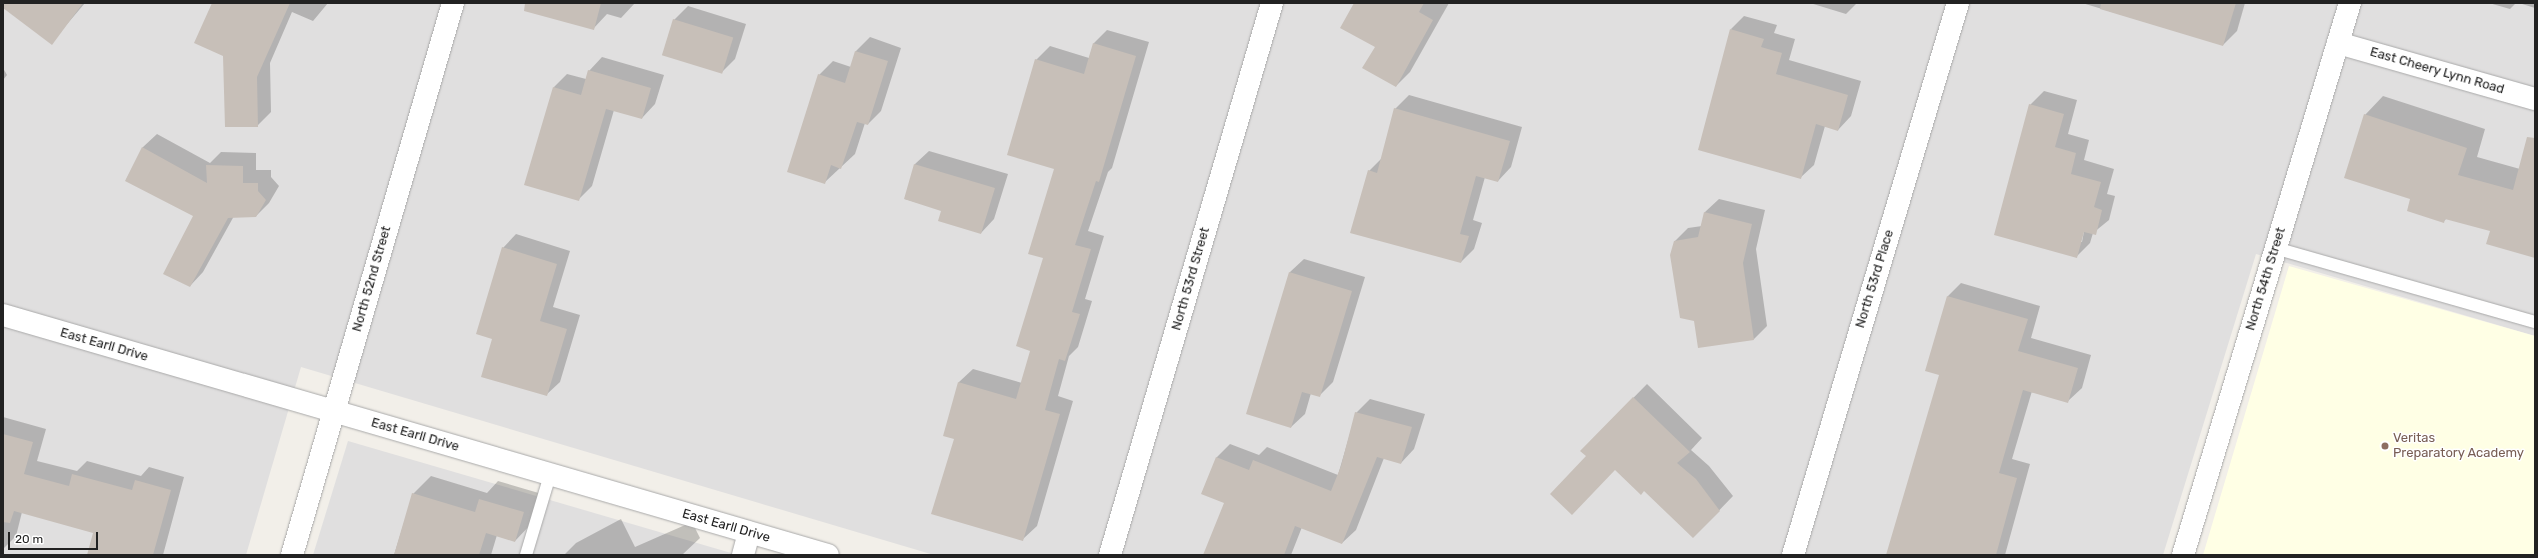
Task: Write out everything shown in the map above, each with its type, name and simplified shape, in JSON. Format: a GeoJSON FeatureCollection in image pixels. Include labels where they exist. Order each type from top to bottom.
{"type":"FeatureCollection","features":[{"type":"Feature","properties":{"kind":"street","name":"North 52nd Street"},"geometry":{"type":"LineString","coordinates":[[292,555],[333,410],[453,3]]}},
{"type":"Feature","properties":{"kind":"street","name":"North 53rd Street"},"geometry":{"type":"LineString","coordinates":[[1110,555],[1272,3]]}},
{"type":"Feature","properties":{"kind":"street","name":"North 53rd Place"},"geometry":{"type":"LineString","coordinates":[[1793,555],[1958,3]]}},
{"type":"Feature","properties":{"kind":"street","name":"North 54th Street"},"geometry":{"type":"LineString","coordinates":[[2183,555],[2350,3]]}},
{"type":"Feature","properties":{"kind":"street","name":"East Cheery Lynn Road"},"geometry":{"type":"LineString","coordinates":[[2338,43],[2535,99]]}},
{"type":"Feature","properties":{"kind":"street","name":"East Earll Drive"},"geometry":{"type":"LineString","coordinates":[[3,315],[828,555]]}},
{"type":"Feature","properties":{"kind":"street"},"geometry":{"type":"LineString","coordinates":[[743,555],[749,533]]}},
{"type":"Feature","properties":{"kind":"lane"},"geometry":{"type":"LineString","coordinates":[[2275,248],[2535,322]]}},
{"type":"Feature","properties":{"kind":"lane"},"geometry":{"type":"LineString","coordinates":[[526,555],[550,474]]}},
{"type":"Feature","properties":{"kind":"shaded area"},"geometry":{"type":"Polygon","coordinates":[[[3,3],[2535,3],[2535,336],[2256,254],[2163,555],[934,555],[301,367],[246,555],[3,555],[3,3]]]}},
{"type":"Feature","properties":{"kind":"shaded area","name":"Veritas Preparatory Academy"},"geometry":{"type":"Polygon","coordinates":[[[2289,266],[2535,336],[2535,555],[2203,555],[2289,266]]]}},
{"type":"Feature","properties":{"kind":"shaded area"},"geometry":{"type":"Polygon","coordinates":[[[348,441],[738,555],[313,555],[348,441]]]}},
{"type":"Feature","properties":{"kind":"building"},"geometry":{"type":"Polygon","coordinates":[[[3,3],[83,3],[52,45],[3,8],[3,3]]]}},
{"type":"Feature","properties":{"kind":"building"},"geometry":{"type":"Polygon","coordinates":[[[212,3],[290,3],[257,77],[258,127],[225,127],[223,56],[194,43],[212,3]]]}},
{"type":"Feature","properties":{"kind":"building"},"geometry":{"type":"Polygon","coordinates":[[[525,3],[601,3],[594,30],[524,11],[525,3]]]}},
{"type":"Feature","properties":{"kind":"building"},"geometry":{"type":"Polygon","coordinates":[[[1354,3],[1424,3],[1419,12],[1433,20],[1396,87],[1362,68],[1375,47],[1340,28],[1354,3]]]}},
{"type":"Feature","properties":{"kind":"building"},"geometry":{"type":"Polygon","coordinates":[[[2101,3],[2236,3],[2223,46],[2100,9],[2101,3]]]}},
{"type":"Feature","properties":{"kind":"building"},"geometry":{"type":"Polygon","coordinates":[[[673,19],[733,37],[722,74],[662,55],[673,19]]]}},
{"type":"Feature","properties":{"kind":"building"},"geometry":{"type":"Polygon","coordinates":[[[1730,29],[1764,39],[1761,47],[1782,53],[1776,74],[1848,95],[1838,131],[1816,124],[1801,179],[1698,150],[1730,29]]]}},
{"type":"Feature","properties":{"kind":"building"},"geometry":{"type":"Polygon","coordinates":[[[1093,43],[1136,56],[1099,182],[1096,181],[1075,245],[1091,249],[1072,312],[1080,314],[1065,361],[1059,359],[1045,410],[1060,414],[1023,541],[931,514],[954,439],[943,436],[958,382],[1016,399],[1030,351],[1016,346],[1043,258],[1028,254],[1054,169],[1007,155],[1035,59],[1084,74],[1093,43]]]}},
{"type":"Feature","properties":{"kind":"building"},"geometry":{"type":"Polygon","coordinates":[[[855,51],[888,61],[868,125],[857,122],[841,169],[831,165],[825,184],[787,172],[818,74],[845,83],[855,51]]]}},
{"type":"Feature","properties":{"kind":"building"},"geometry":{"type":"Polygon","coordinates":[[[588,70],[651,88],[642,119],[606,109],[579,201],[524,185],[553,87],[581,95],[588,70]]]}},
{"type":"Feature","properties":{"kind":"building"},"geometry":{"type":"Polygon","coordinates":[[[2029,104],[2064,114],[2055,147],[2076,153],[2071,174],[2101,182],[2094,207],[2102,210],[2096,235],[2084,232],[2077,258],[1994,235],[2029,104]]]}},
{"type":"Feature","properties":{"kind":"building"},"geometry":{"type":"Polygon","coordinates":[[[1394,108],[1510,141],[1498,182],[1476,176],[1460,234],[1469,236],[1461,263],[1350,233],[1368,170],[1377,173],[1394,108]]]}},
{"type":"Feature","properties":{"kind":"building"},"geometry":{"type":"Polygon","coordinates":[[[2364,114],[2467,148],[2458,175],[2513,190],[2527,137],[2535,138],[2535,258],[2486,244],[2490,231],[2445,219],[2444,223],[2407,211],[2410,199],[2344,178],[2364,114]]]}},
{"type":"Feature","properties":{"kind":"building"},"geometry":{"type":"Polygon","coordinates":[[[142,147],[207,183],[206,165],[243,166],[243,183],[258,183],[258,191],[266,200],[256,217],[228,218],[190,287],[163,274],[193,216],[125,181],[142,147]]]}},
{"type":"Feature","properties":{"kind":"building"},"geometry":{"type":"Polygon","coordinates":[[[914,164],[995,188],[981,234],[938,221],[941,211],[904,199],[914,164]]]}},
{"type":"Feature","properties":{"kind":"building"},"geometry":{"type":"Polygon","coordinates":[[[1704,212],[1752,224],[1743,263],[1754,340],[1698,348],[1694,321],[1680,318],[1670,255],[1674,241],[1698,237],[1704,212]]]}},
{"type":"Feature","properties":{"kind":"building"},"geometry":{"type":"Polygon","coordinates":[[[502,247],[557,264],[540,321],[567,329],[547,396],[481,377],[492,339],[476,334],[502,247]]]}},
{"type":"Feature","properties":{"kind":"building"},"geometry":{"type":"Polygon","coordinates":[[[1289,272],[1352,291],[1320,397],[1302,392],[1291,428],[1246,414],[1289,272]]]}},
{"type":"Feature","properties":{"kind":"building"},"geometry":{"type":"Polygon","coordinates":[[[1947,296],[2028,319],[2018,351],[2078,368],[2068,403],[2023,390],[1999,473],[2017,478],[1996,555],[1886,555],[1939,375],[1925,371],[1947,296]]]}},
{"type":"Feature","properties":{"kind":"building"},"geometry":{"type":"Polygon","coordinates":[[[1633,397],[1690,452],[1677,463],[1696,479],[1720,511],[1693,538],[1644,491],[1641,495],[1615,470],[1572,515],[1550,494],[1586,456],[1580,451],[1633,397]]]}},
{"type":"Feature","properties":{"kind":"building"},"geometry":{"type":"Polygon","coordinates":[[[1355,412],[1412,427],[1401,464],[1377,457],[1342,544],[1295,526],[1284,555],[1203,555],[1224,503],[1201,494],[1216,457],[1249,470],[1253,460],[1331,491],[1341,466],[1355,412]]]}},
{"type":"Feature","properties":{"kind":"building"},"geometry":{"type":"Polygon","coordinates":[[[3,434],[33,442],[24,474],[69,486],[72,474],[132,490],[135,480],[171,490],[153,555],[87,555],[93,533],[14,511],[10,523],[3,522],[3,434]]]}},
{"type":"Feature","properties":{"kind":"building"},"geometry":{"type":"Polygon","coordinates":[[[412,493],[475,512],[479,499],[524,512],[515,542],[486,533],[479,555],[394,555],[412,493]]]}},
{"type":"Feature","properties":{"kind":"place","name":"Veritas Preparatory Academy"},"geometry":{"type":"Point","coordinates":[2385,446]}}]}
